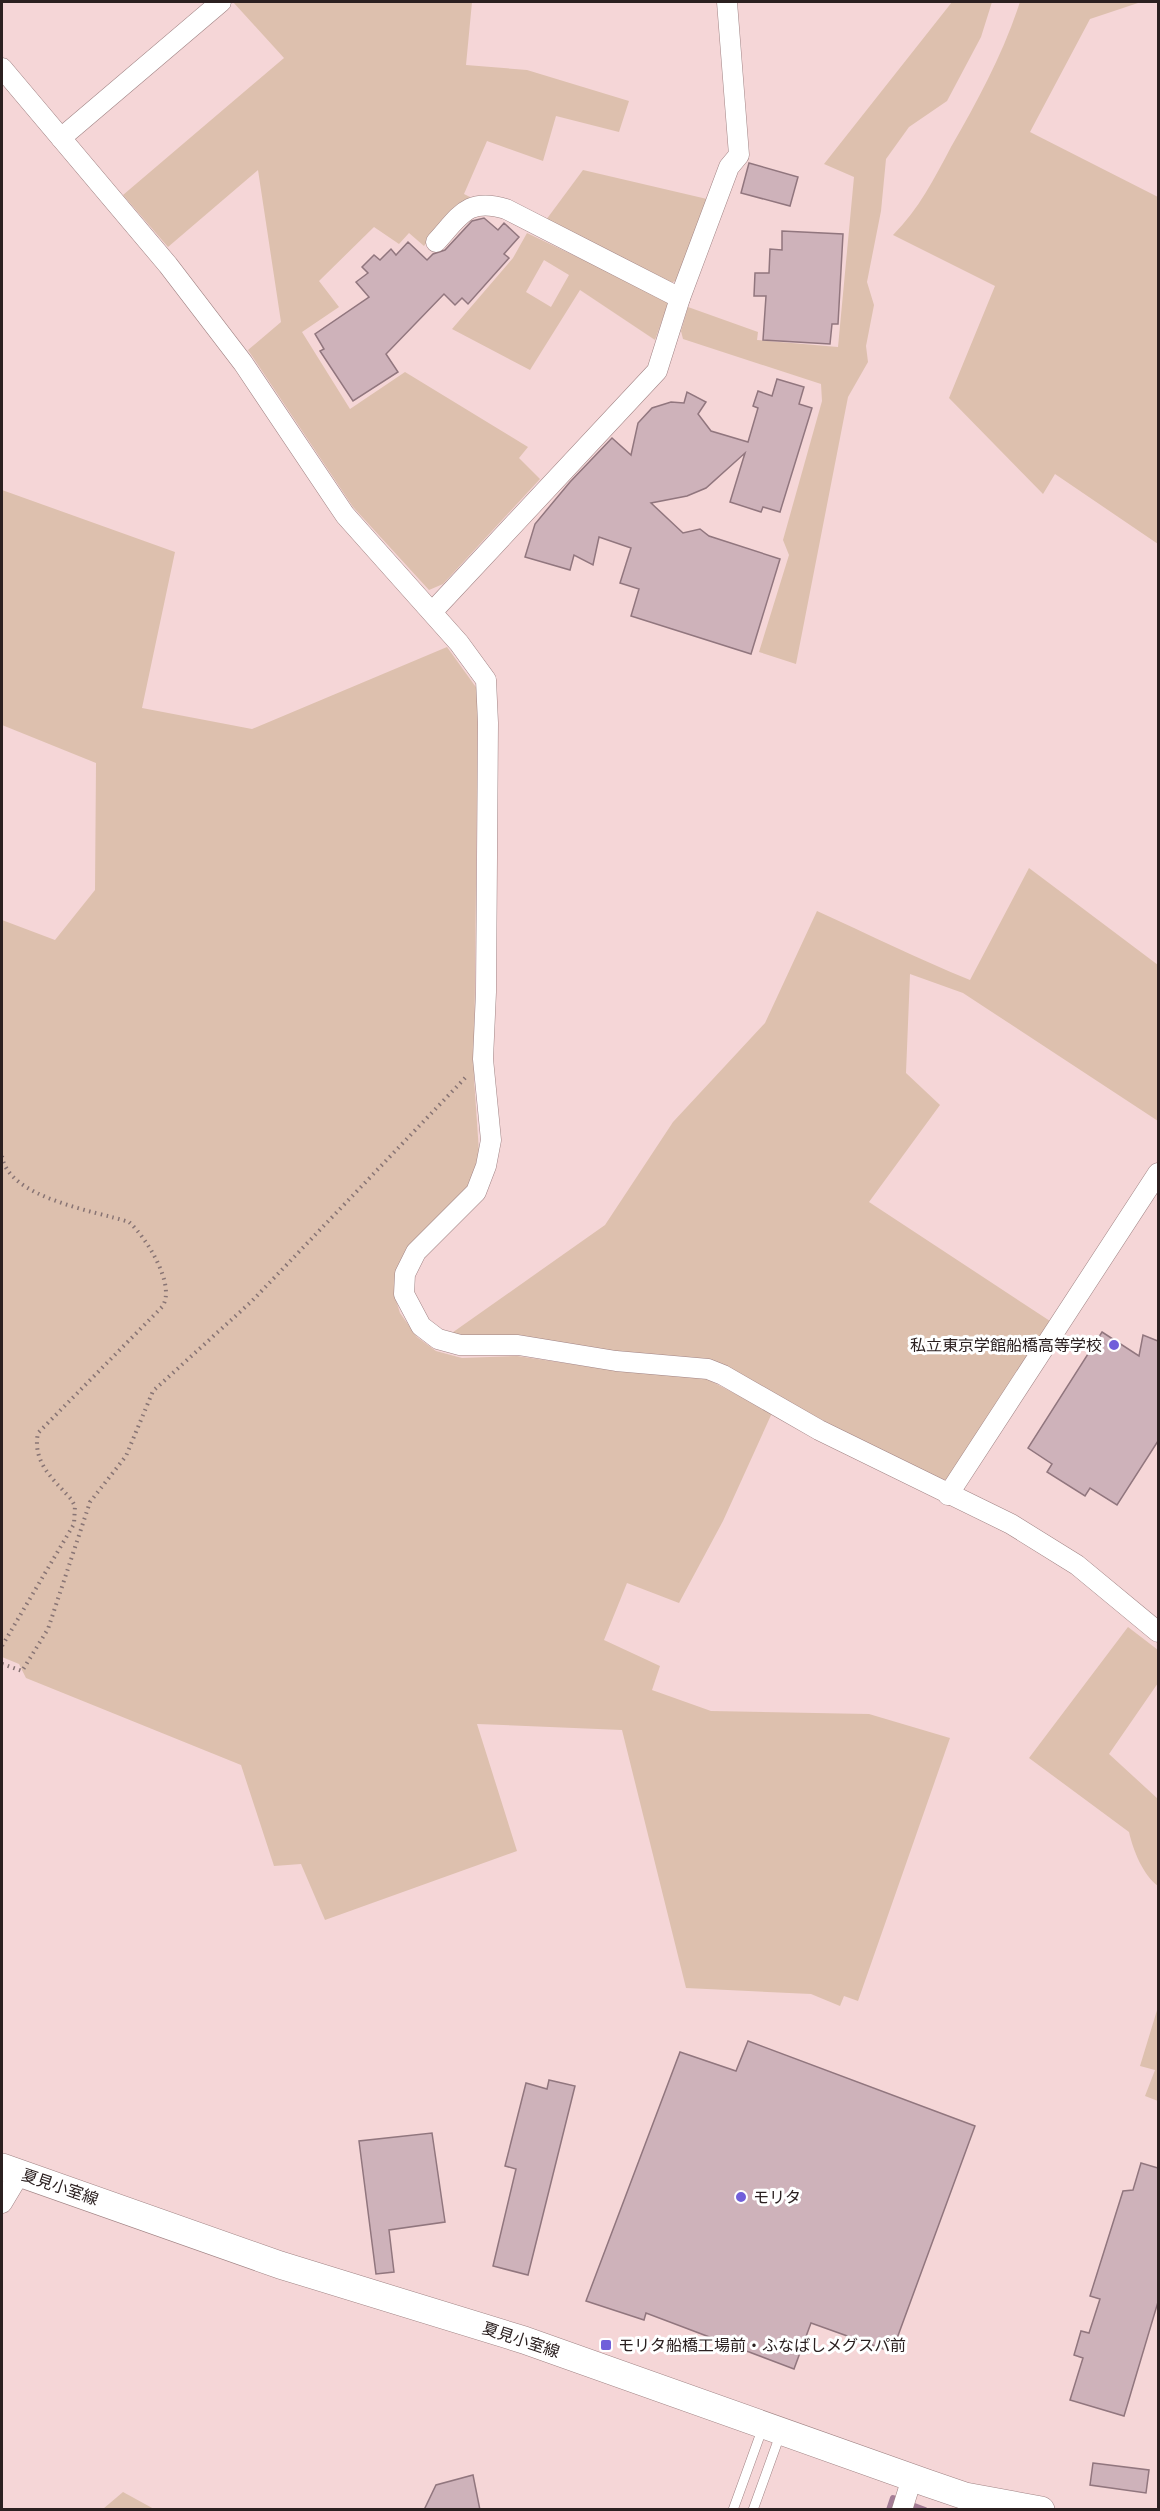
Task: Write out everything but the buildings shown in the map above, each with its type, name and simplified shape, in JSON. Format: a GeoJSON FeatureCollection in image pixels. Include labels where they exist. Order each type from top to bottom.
{"type":"FeatureCollection","features":[{"type":"Feature","properties":{"kind":"main road","name":"夏見小室線"},"geometry":{"type":"LineString","coordinates":[[10,2170],[280,2265],[524,2340],[965,2496],[1041,2510]]}},
{"type":"Feature","properties":{"kind":"street"},"geometry":{"type":"LineString","coordinates":[[61,138],[221,2]]}},
{"type":"Feature","properties":{"kind":"street"},"geometry":{"type":"LineString","coordinates":[[433,611],[657,371],[680,298],[729,167],[739,155],[727,2]]}},
{"type":"Feature","properties":{"kind":"street"},"geometry":{"type":"LineString","coordinates":[[2,68],[168,265],[243,363],[345,515],[433,611],[486,680],[488,758],[486,992],[483,1059],[491,1140],[486,1166],[476,1192],[416,1252],[405,1274],[404,1294],[421,1326],[438,1339],[460,1346],[518,1345],[616,1361],[708,1369],[819,1430],[1011,1524],[1077,1565],[1158,1632]]}},
{"type":"Feature","properties":{"kind":"street"},"geometry":{"type":"LineString","coordinates":[[436,242],[467,208],[490,204],[506,209],[680,298]]}},
{"type":"Feature","properties":{"kind":"street"},"geometry":{"type":"LineString","coordinates":[[948,1495],[1158,1173]]}},
{"type":"Feature","properties":{"kind":"street"},"geometry":{"type":"LineString","coordinates":[[2,2203],[10,2170]]}},
{"type":"Feature","properties":{"kind":"street"},"geometry":{"type":"LineString","coordinates":[[902,2510],[912,2478]]}},
{"type":"Feature","properties":{"kind":"lane"},"geometry":{"type":"LineString","coordinates":[[734,2510],[772,2429]]}},
{"type":"Feature","properties":{"kind":"lane"},"geometry":{"type":"LineString","coordinates":[[753,2510],[772,2429]]}},
{"type":"Feature","properties":{"kind":"path"},"geometry":{"type":"LineString","coordinates":[[2,1664],[22,1671],[48,1629],[90,1502],[126,1456],[153,1391],[252,1301],[483,1059]]}},
{"type":"Feature","properties":{"kind":"path"},"geometry":{"type":"LineString","coordinates":[[2,1156],[3,1166],[30,1190],[50,1199],[129,1222],[138,1230],[162,1272],[167,1297],[162,1307],[38,1433],[35,1443],[39,1460],[75,1506],[74,1524],[2,1646]]}},
{"type":"Feature","properties":{"kind":"shaded area"},"geometry":{"type":"Polygon","coordinates":[[[233,2],[472,2],[466,65],[527,70],[629,101],[619,132],[556,116],[543,161],[487,141],[464,194],[470,197],[449,214],[424,246],[409,233],[399,244],[374,227],[319,281],[339,307],[302,332],[350,409],[405,372],[528,447],[519,458],[540,479],[443,584],[429,590],[353,507],[248,350],[281,322],[258,170],[168,247],[123,195],[284,58],[233,2]]]}},
{"type":"Feature","properties":{"kind":"shaded area"},"geometry":{"type":"Polygon","coordinates":[[[952,2],[992,2],[981,37],[947,101],[909,127],[886,159],[881,211],[867,282],[874,305],[866,346],[868,362],[848,397],[796,664],[759,652],[789,555],[783,540],[822,401],[821,384],[683,339],[681,331],[688,307],[758,332],[757,340],[838,347],[854,177],[824,164],[952,2]]]}},
{"type":"Feature","properties":{"kind":"shaded area"},"geometry":{"type":"Polygon","coordinates":[[[1020,2],[1141,2],[1090,19],[1030,132],[1158,197],[1158,544],[1055,474],[1043,494],[949,398],[995,286],[893,235],[911,215],[925,193],[971,111],[998,59],[1020,2]]]}},
{"type":"Feature","properties":{"kind":"shaded area"},"geometry":{"type":"Polygon","coordinates":[[[583,170],[707,199],[678,280],[668,284],[546,220],[583,170]]]}},
{"type":"Feature","properties":{"kind":"shaded area"},"geometry":{"type":"Polygon","coordinates":[[[527,233],[669,301],[655,340],[580,290],[530,370],[452,329],[513,258],[527,233]],[[544,260],[526,292],[551,307],[569,275],[544,260]]]}},
{"type":"Feature","properties":{"kind":"shaded area"},"geometry":{"type":"Polygon","coordinates":[[[2,490],[175,552],[142,708],[252,729],[447,647],[478,690],[474,1078],[479,1152],[471,1183],[463,1196],[405,1253],[396,1278],[395,1297],[400,1313],[417,1337],[436,1351],[462,1358],[517,1356],[612,1370],[705,1378],[772,1413],[723,1521],[679,1603],[627,1583],[604,1640],[660,1666],[652,1690],[711,1711],[869,1714],[950,1738],[858,2001],[844,1996],[840,2006],[811,1994],[686,1988],[622,1730],[477,1724],[517,1851],[325,1920],[301,1864],[274,1866],[241,1765],[26,1678],[19,1664],[2,1657],[2,920],[55,940],[95,890],[96,763],[2,725],[2,490]]]}},
{"type":"Feature","properties":{"kind":"shaded area"},"geometry":{"type":"Polygon","coordinates":[[[1029,868],[1158,965],[1158,1121],[963,993],[910,974],[906,1073],[940,1105],[869,1202],[1050,1321],[949,1479],[937,1481],[715,1363],[449,1335],[605,1225],[673,1122],[765,1023],[817,911],[970,980],[1029,868]]]}},
{"type":"Feature","properties":{"kind":"shaded area"},"geometry":{"type":"Polygon","coordinates":[[[1128,1627],[1158,1650],[1158,1683],[1109,1754],[1158,1799],[1158,1886],[1139,1862],[1129,1832],[1029,1758],[1128,1627]]]}},
{"type":"Feature","properties":{"kind":"shaded area"},"geometry":{"type":"Polygon","coordinates":[[[1158,2007],[1158,2101],[1145,2096],[1155,2070],[1140,2066],[1158,2007]]]}},
{"type":"Feature","properties":{"kind":"shaded area"},"geometry":{"type":"Polygon","coordinates":[[[123,2492],[154,2509],[103,2509],[123,2492]]]}},
{"type":"Feature","properties":{"kind":"waterway"},"geometry":{"type":"LineString","coordinates":[[889,2510],[893,2498],[925,2510]]}},
{"type":"Feature","properties":{"kind":"place","name":"私立東京学館船橋高等学校"},"geometry":{"type":"Point","coordinates":[1114,1345]}},
{"type":"Feature","properties":{"kind":"place","name":"モリタ"},"geometry":{"type":"Point","coordinates":[741,2197]}},
{"type":"Feature","properties":{"kind":"place","name":"モリタ船橋工場前・ふなばしメグスパ前"},"geometry":{"type":"Point","coordinates":[606,2345]}}]}
